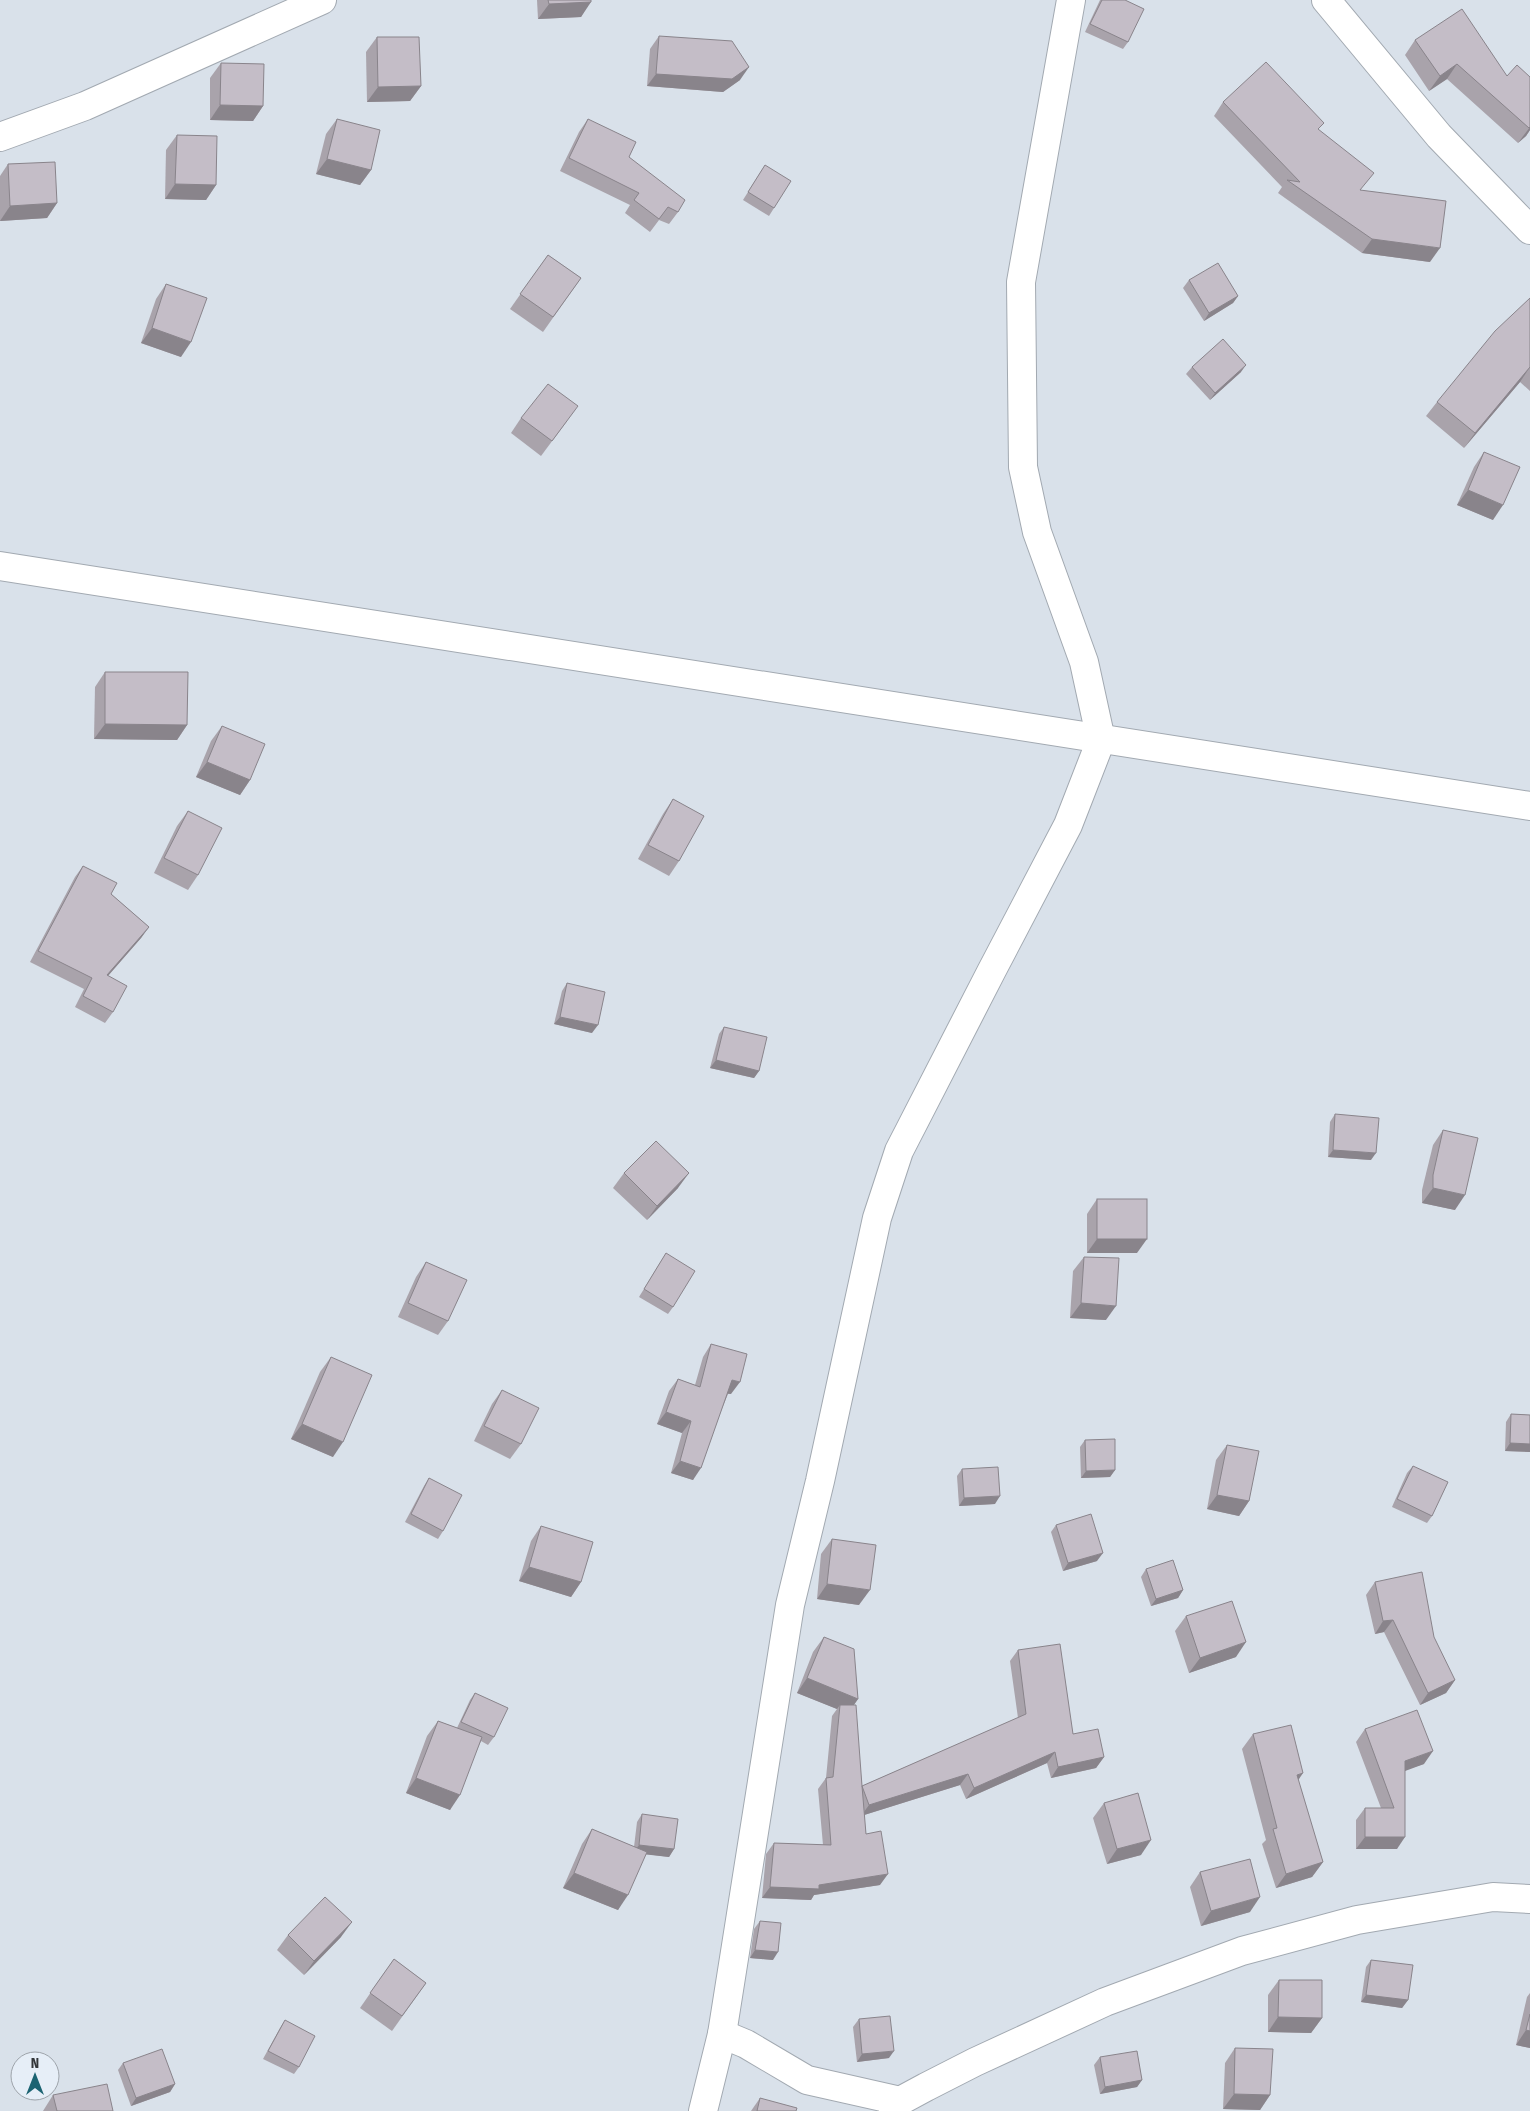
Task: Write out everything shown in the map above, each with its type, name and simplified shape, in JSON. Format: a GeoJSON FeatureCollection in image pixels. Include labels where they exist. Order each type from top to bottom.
{"type":"FeatureCollection","features":[{"type":"Feature","properties":{"kind":"street"},"geometry":{"type":"LineString","coordinates":[[0,137],[85,106],[322,0]]}},
{"type":"Feature","properties":{"kind":"street"},"geometry":{"type":"LineString","coordinates":[[704,2111],[722,2034],[790,1605],[820,1481],[877,1218],[899,1152],[1068,825],[1101,740],[1084,662],[1037,532],[1023,467],[1022,282],[1071,0]]}},
{"type":"Feature","properties":{"kind":"street"},"geometry":{"type":"LineString","coordinates":[[1326,0],[1439,136],[1530,230]]}},
{"type":"Feature","properties":{"kind":"street"},"geometry":{"type":"LineString","coordinates":[[0,566],[1530,806]]}},
{"type":"Feature","properties":{"kind":"street"},"geometry":{"type":"LineString","coordinates":[[722,2034],[746,2044],[807,2080],[897,2106],[975,2062],[1105,2002],[1242,1951],[1357,1920],[1493,1896],[1530,1899]]}},
{"type":"Feature","properties":{"kind":"building"},"geometry":{"type":"Polygon","coordinates":[[[548,0],[591,0],[591,2],[549,4],[548,0]]]}},
{"type":"Feature","properties":{"kind":"building"},"geometry":{"type":"Polygon","coordinates":[[[1102,0],[1125,0],[1144,9],[1128,42],[1090,24],[1102,0]]]}},
{"type":"Feature","properties":{"kind":"building"},"geometry":{"type":"Polygon","coordinates":[[[1462,9],[1507,76],[1517,65],[1530,77],[1529,128],[1457,64],[1440,76],[1415,40],[1462,9]]]}},
{"type":"Feature","properties":{"kind":"building"},"geometry":{"type":"Polygon","coordinates":[[[659,36],[732,41],[749,67],[732,79],[656,74],[659,36]]]}},
{"type":"Feature","properties":{"kind":"building"},"geometry":{"type":"Polygon","coordinates":[[[377,37],[419,37],[421,86],[378,87],[377,37]]]}},
{"type":"Feature","properties":{"kind":"building"},"geometry":{"type":"Polygon","coordinates":[[[1266,62],[1324,123],[1318,129],[1374,173],[1360,190],[1446,201],[1440,248],[1372,239],[1287,180],[1300,182],[1223,102],[1266,62]]]}},
{"type":"Feature","properties":{"kind":"building"},"geometry":{"type":"Polygon","coordinates":[[[221,63],[264,64],[263,106],[220,105],[221,63]]]}},
{"type":"Feature","properties":{"kind":"building"},"geometry":{"type":"Polygon","coordinates":[[[337,119],[380,130],[371,170],[327,159],[337,119]]]}},
{"type":"Feature","properties":{"kind":"building"},"geometry":{"type":"Polygon","coordinates":[[[588,119],[636,142],[629,157],[685,200],[678,212],[668,207],[659,219],[634,200],[639,193],[569,158],[588,119]]]}},
{"type":"Feature","properties":{"kind":"building"},"geometry":{"type":"Polygon","coordinates":[[[177,135],[217,136],[216,185],[175,184],[177,135]]]}},
{"type":"Feature","properties":{"kind":"building"},"geometry":{"type":"Polygon","coordinates":[[[55,162],[57,203],[10,206],[8,164],[55,162]]]}},
{"type":"Feature","properties":{"kind":"building"},"geometry":{"type":"Polygon","coordinates":[[[765,165],[791,181],[774,208],[748,192],[765,165]]]}},
{"type":"Feature","properties":{"kind":"building"},"geometry":{"type":"Polygon","coordinates":[[[548,255],[581,278],[553,317],[520,294],[548,255]]]}},
{"type":"Feature","properties":{"kind":"building"},"geometry":{"type":"Polygon","coordinates":[[[1218,263],[1238,296],[1209,313],[1189,280],[1218,263]]]}},
{"type":"Feature","properties":{"kind":"building"},"geometry":{"type":"Polygon","coordinates":[[[166,284],[207,298],[191,342],[152,328],[166,284]]]}},
{"type":"Feature","properties":{"kind":"building"},"geometry":{"type":"Polygon","coordinates":[[[1530,298],[1530,367],[1475,433],[1437,402],[1495,331],[1530,298]]]}},
{"type":"Feature","properties":{"kind":"building"},"geometry":{"type":"Polygon","coordinates":[[[1223,339],[1246,365],[1215,393],[1192,367],[1223,339]]]}},
{"type":"Feature","properties":{"kind":"building"},"geometry":{"type":"Polygon","coordinates":[[[548,384],[578,406],[552,441],[521,418],[548,384]]]}},
{"type":"Feature","properties":{"kind":"building"},"geometry":{"type":"Polygon","coordinates":[[[1484,452],[1520,467],[1503,505],[1468,490],[1484,452]]]}},
{"type":"Feature","properties":{"kind":"building"},"geometry":{"type":"Polygon","coordinates":[[[105,672],[188,672],[187,725],[105,724],[105,672]]]}},
{"type":"Feature","properties":{"kind":"building"},"geometry":{"type":"Polygon","coordinates":[[[222,726],[265,744],[250,780],[207,762],[222,726]]]}},
{"type":"Feature","properties":{"kind":"building"},"geometry":{"type":"Polygon","coordinates":[[[673,799],[704,816],[679,861],[648,845],[673,799]]]}},
{"type":"Feature","properties":{"kind":"building"},"geometry":{"type":"Polygon","coordinates":[[[188,811],[222,828],[198,875],[164,858],[188,811]]]}},
{"type":"Feature","properties":{"kind":"building"},"geometry":{"type":"Polygon","coordinates":[[[83,866],[117,883],[111,894],[149,927],[107,975],[127,986],[113,1012],[83,996],[92,978],[38,951],[83,866]]]}},
{"type":"Feature","properties":{"kind":"building"},"geometry":{"type":"Polygon","coordinates":[[[567,983],[605,992],[598,1025],[560,1017],[567,983]]]}},
{"type":"Feature","properties":{"kind":"building"},"geometry":{"type":"Polygon","coordinates":[[[724,1027],[767,1037],[759,1071],[716,1060],[724,1027]]]}},
{"type":"Feature","properties":{"kind":"building"},"geometry":{"type":"Polygon","coordinates":[[[1335,1114],[1379,1118],[1376,1153],[1333,1150],[1335,1114]]]}},
{"type":"Feature","properties":{"kind":"building"},"geometry":{"type":"Polygon","coordinates":[[[1443,1130],[1478,1138],[1465,1195],[1433,1188],[1433,1175],[1443,1130]]]}},
{"type":"Feature","properties":{"kind":"building"},"geometry":{"type":"Polygon","coordinates":[[[656,1141],[689,1173],[657,1206],[624,1173],[656,1141]]]}},
{"type":"Feature","properties":{"kind":"building"},"geometry":{"type":"Polygon","coordinates":[[[1097,1199],[1147,1199],[1147,1239],[1097,1239],[1097,1199]]]}},
{"type":"Feature","properties":{"kind":"building"},"geometry":{"type":"Polygon","coordinates":[[[666,1253],[695,1271],[673,1307],[644,1289],[666,1253]]]}},
{"type":"Feature","properties":{"kind":"building"},"geometry":{"type":"Polygon","coordinates":[[[1084,1257],[1119,1258],[1116,1306],[1081,1303],[1084,1257]]]}},
{"type":"Feature","properties":{"kind":"building"},"geometry":{"type":"Polygon","coordinates":[[[426,1262],[467,1280],[448,1321],[408,1303],[426,1262]]]}},
{"type":"Feature","properties":{"kind":"building"},"geometry":{"type":"Polygon","coordinates":[[[711,1344],[747,1354],[740,1382],[732,1380],[701,1468],[680,1461],[691,1421],[666,1412],[678,1379],[700,1387],[711,1344]]]}},
{"type":"Feature","properties":{"kind":"building"},"geometry":{"type":"Polygon","coordinates":[[[331,1357],[372,1375],[343,1442],[302,1424],[331,1357]]]}},
{"type":"Feature","properties":{"kind":"building"},"geometry":{"type":"Polygon","coordinates":[[[502,1390],[539,1408],[521,1444],[484,1426],[502,1390]]]}},
{"type":"Feature","properties":{"kind":"building"},"geometry":{"type":"Polygon","coordinates":[[[1511,1414],[1530,1415],[1530,1444],[1510,1443],[1511,1414]]]}},
{"type":"Feature","properties":{"kind":"building"},"geometry":{"type":"Polygon","coordinates":[[[1115,1439],[1115,1470],[1086,1471],[1085,1440],[1115,1439]]]}},
{"type":"Feature","properties":{"kind":"building"},"geometry":{"type":"Polygon","coordinates":[[[1227,1445],[1259,1451],[1249,1501],[1217,1495],[1227,1445]]]}},
{"type":"Feature","properties":{"kind":"building"},"geometry":{"type":"Polygon","coordinates":[[[1413,1466],[1448,1482],[1432,1516],[1397,1499],[1413,1466]]]}},
{"type":"Feature","properties":{"kind":"building"},"geometry":{"type":"Polygon","coordinates":[[[998,1467],[1000,1496],[964,1498],[962,1469],[998,1467]]]}},
{"type":"Feature","properties":{"kind":"building"},"geometry":{"type":"Polygon","coordinates":[[[429,1478],[462,1495],[443,1531],[411,1514],[429,1478]]]}},
{"type":"Feature","properties":{"kind":"building"},"geometry":{"type":"Polygon","coordinates":[[[1091,1514],[1103,1553],[1068,1563],[1056,1525],[1091,1514]]]}},
{"type":"Feature","properties":{"kind":"building"},"geometry":{"type":"Polygon","coordinates":[[[541,1526],[593,1542],[581,1582],[529,1567],[541,1526]]]}},
{"type":"Feature","properties":{"kind":"building"},"geometry":{"type":"Polygon","coordinates":[[[832,1539],[876,1545],[870,1590],[827,1584],[832,1539]]]}},
{"type":"Feature","properties":{"kind":"building"},"geometry":{"type":"Polygon","coordinates":[[[1173,1560],[1183,1590],[1156,1599],[1146,1569],[1173,1560]]]}},
{"type":"Feature","properties":{"kind":"building"},"geometry":{"type":"Polygon","coordinates":[[[1422,1572],[1434,1637],[1455,1680],[1428,1693],[1393,1620],[1383,1621],[1375,1582],[1422,1572]]]}},
{"type":"Feature","properties":{"kind":"building"},"geometry":{"type":"Polygon","coordinates":[[[1232,1601],[1246,1642],[1200,1658],[1186,1616],[1232,1601]]]}},
{"type":"Feature","properties":{"kind":"building"},"geometry":{"type":"Polygon","coordinates":[[[824,1637],[854,1649],[858,1699],[807,1678],[824,1637]]]}},
{"type":"Feature","properties":{"kind":"building"},"geometry":{"type":"Polygon","coordinates":[[[1060,1644],[1073,1734],[1098,1729],[1104,1757],[1058,1767],[1055,1752],[974,1788],[968,1774],[869,1805],[862,1786],[1026,1714],[1018,1650],[1060,1644]]]}},
{"type":"Feature","properties":{"kind":"building"},"geometry":{"type":"Polygon","coordinates":[[[475,1693],[508,1708],[494,1737],[461,1722],[475,1693]]]}},
{"type":"Feature","properties":{"kind":"building"},"geometry":{"type":"Polygon","coordinates":[[[840,1705],[856,1705],[866,1834],[881,1831],[888,1874],[819,1885],[819,1889],[770,1887],[774,1843],[831,1845],[826,1778],[833,1777],[840,1705]]]}},
{"type":"Feature","properties":{"kind":"building"},"geometry":{"type":"Polygon","coordinates":[[[1417,1710],[1433,1751],[1405,1761],[1405,1837],[1365,1837],[1365,1808],[1394,1808],[1365,1729],[1417,1710]]]}},
{"type":"Feature","properties":{"kind":"building"},"geometry":{"type":"Polygon","coordinates":[[[438,1721],[482,1737],[460,1795],[416,1778],[438,1721]]]}},
{"type":"Feature","properties":{"kind":"building"},"geometry":{"type":"Polygon","coordinates":[[[1291,1725],[1303,1773],[1297,1775],[1323,1862],[1286,1874],[1273,1829],[1277,1828],[1253,1734],[1291,1725]]]}},
{"type":"Feature","properties":{"kind":"building"},"geometry":{"type":"Polygon","coordinates":[[[1138,1793],[1151,1840],[1117,1849],[1104,1803],[1138,1793]]]}},
{"type":"Feature","properties":{"kind":"building"},"geometry":{"type":"Polygon","coordinates":[[[642,1814],[678,1819],[674,1849],[639,1845],[642,1814]]]}},
{"type":"Feature","properties":{"kind":"building"},"geometry":{"type":"Polygon","coordinates":[[[592,1829],[647,1852],[628,1895],[574,1873],[592,1829]]]}},
{"type":"Feature","properties":{"kind":"building"},"geometry":{"type":"Polygon","coordinates":[[[1250,1859],[1260,1897],[1211,1911],[1200,1872],[1250,1859]]]}},
{"type":"Feature","properties":{"kind":"building"},"geometry":{"type":"Polygon","coordinates":[[[325,1897],[352,1922],[314,1961],[288,1935],[325,1897]]]}},
{"type":"Feature","properties":{"kind":"building"},"geometry":{"type":"Polygon","coordinates":[[[760,1921],[781,1923],[778,1952],[755,1950],[760,1921]]]}},
{"type":"Feature","properties":{"kind":"building"},"geometry":{"type":"Polygon","coordinates":[[[394,1959],[426,1983],[402,2016],[370,1993],[394,1959]]]}},
{"type":"Feature","properties":{"kind":"building"},"geometry":{"type":"Polygon","coordinates":[[[1371,1960],[1413,1965],[1408,2000],[1366,1995],[1371,1960]]]}},
{"type":"Feature","properties":{"kind":"building"},"geometry":{"type":"Polygon","coordinates":[[[1279,1980],[1322,1980],[1322,2018],[1278,2017],[1279,1980]]]}},
{"type":"Feature","properties":{"kind":"building"},"geometry":{"type":"Polygon","coordinates":[[[1530,2014],[1530,2031],[1526,2030],[1530,2014]]]}},
{"type":"Feature","properties":{"kind":"building"},"geometry":{"type":"Polygon","coordinates":[[[890,2016],[894,2051],[862,2054],[859,2019],[890,2016]]]}},
{"type":"Feature","properties":{"kind":"building"},"geometry":{"type":"Polygon","coordinates":[[[285,2020],[315,2036],[299,2067],[268,2051],[285,2020]]]}},
{"type":"Feature","properties":{"kind":"building"},"geometry":{"type":"Polygon","coordinates":[[[1235,2048],[1273,2049],[1270,2095],[1234,2094],[1235,2048]]]}},
{"type":"Feature","properties":{"kind":"building"},"geometry":{"type":"Polygon","coordinates":[[[162,2049],[175,2084],[136,2098],[123,2063],[162,2049]]]}},
{"type":"Feature","properties":{"kind":"building"},"geometry":{"type":"Polygon","coordinates":[[[1137,2051],[1142,2080],[1105,2087],[1100,2057],[1137,2051]]]}},
{"type":"Feature","properties":{"kind":"building"},"geometry":{"type":"Polygon","coordinates":[[[107,2084],[113,2111],[57,2111],[54,2101],[60,2101],[60,2094],[107,2084]]]}},
{"type":"Feature","properties":{"kind":"building"},"geometry":{"type":"Polygon","coordinates":[[[760,2098],[797,2108],[796,2111],[757,2111],[760,2098]]]}}]}
